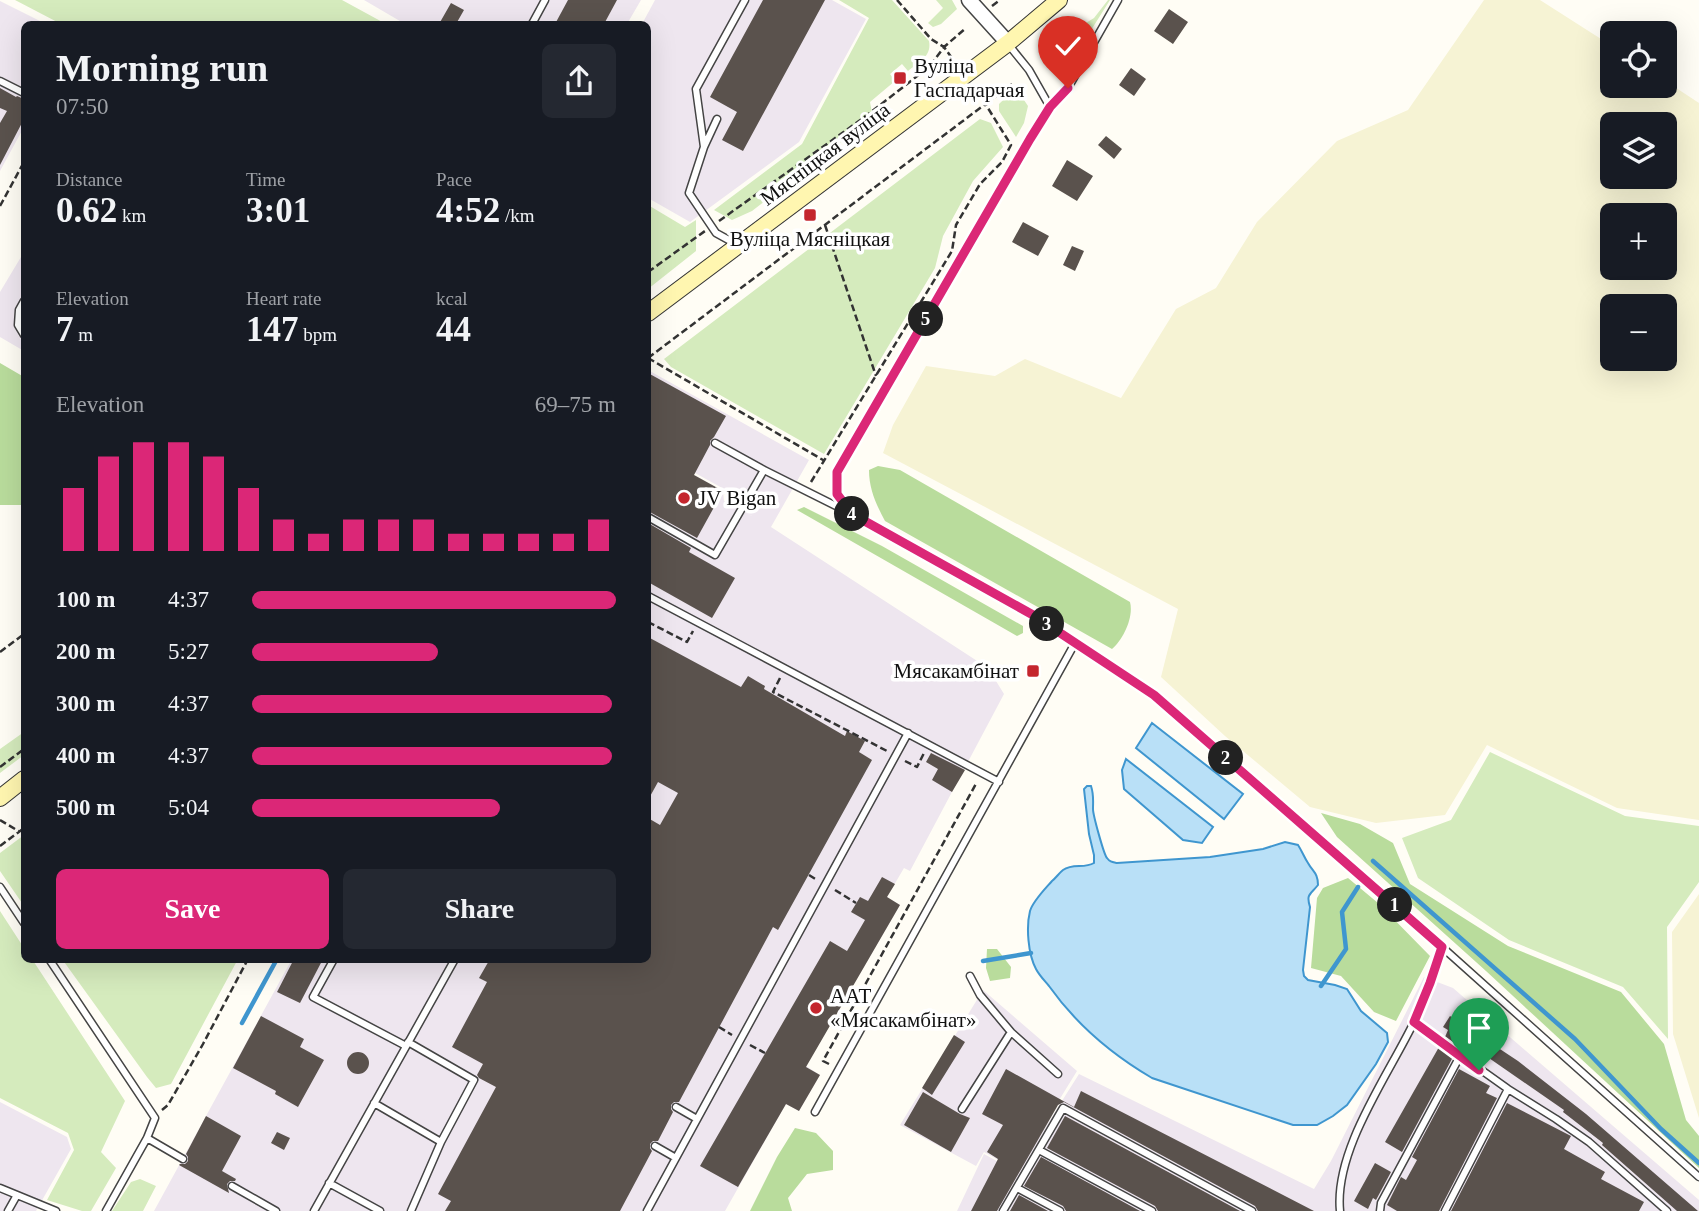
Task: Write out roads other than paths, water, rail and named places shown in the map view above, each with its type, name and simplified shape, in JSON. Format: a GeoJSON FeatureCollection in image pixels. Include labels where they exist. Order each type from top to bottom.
{"type":"FeatureCollection","features":[{"type":"Feature","properties":{"kind":"main road","name":"Мясніцкая вуліца"},"geometry":{"type":"LineString","coordinates":[[651,311],[1008,43],[1059,0]]}},
{"type":"Feature","properties":{"kind":"main road"},"geometry":{"type":"LineString","coordinates":[[0,798],[21,781]]}},
{"type":"Feature","properties":{"kind":"street"},"geometry":{"type":"LineString","coordinates":[[969,0],[1008,43]]}},
{"type":"Feature","properties":{"kind":"lane"},"geometry":{"type":"LineString","coordinates":[[534,21],[545,0]]}},
{"type":"Feature","properties":{"kind":"lane"},"geometry":{"type":"LineString","coordinates":[[704,147],[696,89],[745,0]]}},
{"type":"Feature","properties":{"kind":"lane"},"geometry":{"type":"LineString","coordinates":[[852,514],[837,494],[837,472],[1050,107],[1068,88],[1118,0]]}},
{"type":"Feature","properties":{"kind":"lane"},"geometry":{"type":"LineString","coordinates":[[1008,43],[1029,70],[1050,107]]}},
{"type":"Feature","properties":{"kind":"lane"},"geometry":{"type":"LineString","coordinates":[[0,81],[21,92]]}},
{"type":"Feature","properties":{"kind":"lane"},"geometry":{"type":"LineString","coordinates":[[717,119],[704,147],[689,193],[716,233],[738,245]]}},
{"type":"Feature","properties":{"kind":"lane"},"geometry":{"type":"LineString","coordinates":[[21,306],[18,325],[21,330]]}},
{"type":"Feature","properties":{"kind":"lane"},"geometry":{"type":"LineString","coordinates":[[715,443],[852,514],[1033,615],[1154,695],[1699,1177]]}},
{"type":"Feature","properties":{"kind":"lane"},"geometry":{"type":"LineString","coordinates":[[651,519],[715,555],[764,470]]}},
{"type":"Feature","properties":{"kind":"lane"},"geometry":{"type":"LineString","coordinates":[[651,598],[999,782]]}},
{"type":"Feature","properties":{"kind":"lane"},"geometry":{"type":"LineString","coordinates":[[816,1112],[1075,643]]}},
{"type":"Feature","properties":{"kind":"lane"},"geometry":{"type":"LineString","coordinates":[[647,1211],[908,733]]}},
{"type":"Feature","properties":{"kind":"lane"},"geometry":{"type":"LineString","coordinates":[[0,887],[21,918]]}},
{"type":"Feature","properties":{"kind":"lane"},"geometry":{"type":"LineString","coordinates":[[1340,1211],[1343,1171],[1361,1123],[1414,1022],[1442,947]]}},
{"type":"Feature","properties":{"kind":"lane"},"geometry":{"type":"LineString","coordinates":[[51,963],[155,1118],[147,1139],[106,1211]]}},
{"type":"Feature","properties":{"kind":"lane"},"geometry":{"type":"LineString","coordinates":[[332,963],[313,997],[474,1080],[441,1142],[411,1211]]}},
{"type":"Feature","properties":{"kind":"lane"},"geometry":{"type":"LineString","coordinates":[[314,1211],[453,963]]}},
{"type":"Feature","properties":{"kind":"lane"},"geometry":{"type":"LineString","coordinates":[[970,976],[980,995],[1011,1032],[1058,1074]]}},
{"type":"Feature","properties":{"kind":"lane"},"geometry":{"type":"LineString","coordinates":[[1414,1022],[1589,1142],[1667,1211]]}},
{"type":"Feature","properties":{"kind":"lane"},"geometry":{"type":"LineString","coordinates":[[962,1109],[1011,1032]]}},
{"type":"Feature","properties":{"kind":"lane"},"geometry":{"type":"LineString","coordinates":[[1380,1211],[1381,1203],[1460,1056]]}},
{"type":"Feature","properties":{"kind":"lane"},"geometry":{"type":"LineString","coordinates":[[1445,1211],[1508,1089]]}},
{"type":"Feature","properties":{"kind":"lane"},"geometry":{"type":"LineString","coordinates":[[374,1103],[441,1142]]}},
{"type":"Feature","properties":{"kind":"lane"},"geometry":{"type":"LineString","coordinates":[[676,1107],[697,1119]]}},
{"type":"Feature","properties":{"kind":"lane"},"geometry":{"type":"LineString","coordinates":[[1003,1211],[1063,1108],[1252,1211]]}},
{"type":"Feature","properties":{"kind":"lane"},"geometry":{"type":"LineString","coordinates":[[147,1139],[183,1159]]}},
{"type":"Feature","properties":{"kind":"lane"},"geometry":{"type":"LineString","coordinates":[[655,1146],[676,1157]]}},
{"type":"Feature","properties":{"kind":"lane"},"geometry":{"type":"LineString","coordinates":[[1039,1150],[1152,1211]]}},
{"type":"Feature","properties":{"kind":"lane"},"geometry":{"type":"LineString","coordinates":[[329,1183],[380,1211]]}},
{"type":"Feature","properties":{"kind":"lane"},"geometry":{"type":"LineString","coordinates":[[232,1186],[276,1211]]}},
{"type":"Feature","properties":{"kind":"lane"},"geometry":{"type":"LineString","coordinates":[[0,1188],[56,1211]]}},
{"type":"Feature","properties":{"kind":"lane"},"geometry":{"type":"LineString","coordinates":[[1017,1188],[1060,1211]]}},
{"type":"Feature","properties":{"kind":"lane"},"geometry":{"type":"LineString","coordinates":[[8,1211],[17,1195]]}},
{"type":"Feature","properties":{"kind":"water"},"geometry":{"type":"Polygon","coordinates":[[[1152,723],[1243,794],[1224,819],[1136,748],[1152,723]]]}},
{"type":"Feature","properties":{"kind":"water"},"geometry":{"type":"Polygon","coordinates":[[[1126,759],[1213,827],[1202,843],[1183,840],[1124,789],[1122,770],[1126,759]]]}},
{"type":"Feature","properties":{"kind":"water"},"geometry":{"type":"Polygon","coordinates":[[[1087,786],[1092,789],[1093,813],[1104,850],[1112,862],[1210,857],[1263,849],[1285,842],[1298,845],[1316,875],[1318,885],[1309,897],[1304,976],[1308,980],[1347,989],[1361,1011],[1387,1033],[1388,1042],[1376,1064],[1347,1105],[1333,1116],[1317,1125],[1293,1125],[1152,1078],[1095,1037],[1040,975],[1033,963],[1028,940],[1030,911],[1040,895],[1063,870],[1094,863],[1084,789],[1087,786]]]}},
{"type":"Feature","properties":{"kind":"waterway"},"geometry":{"type":"LineString","coordinates":[[1373,861],[1575,1039],[1661,1129],[1699,1163]]}},
{"type":"Feature","properties":{"kind":"waterway"},"geometry":{"type":"LineString","coordinates":[[1321,986],[1346,949],[1342,912],[1358,887]]}},
{"type":"Feature","properties":{"kind":"waterway"},"geometry":{"type":"LineString","coordinates":[[983,961],[1031,953]]}},
{"type":"Feature","properties":{"kind":"waterway"},"geometry":{"type":"LineString","coordinates":[[242,1023],[275,963]]}},
{"type":"Feature","properties":{"kind":"place","name":"Вуліца Гаспадарчая"},"geometry":{"type":"Point","coordinates":[900,78]}},
{"type":"Feature","properties":{"kind":"place","name":"Вуліца Мясніцкая"},"geometry":{"type":"Point","coordinates":[810,215]}},
{"type":"Feature","properties":{"kind":"place","name":"JV Bigan"},"geometry":{"type":"Point","coordinates":[684,498]}},
{"type":"Feature","properties":{"kind":"place","name":"Мясакамбінат"},"geometry":{"type":"Point","coordinates":[1033,671]}},
{"type":"Feature","properties":{"kind":"place","name":"ААТ «Мясакамбінат»"},"geometry":{"type":"Point","coordinates":[816,1008]}}]}
